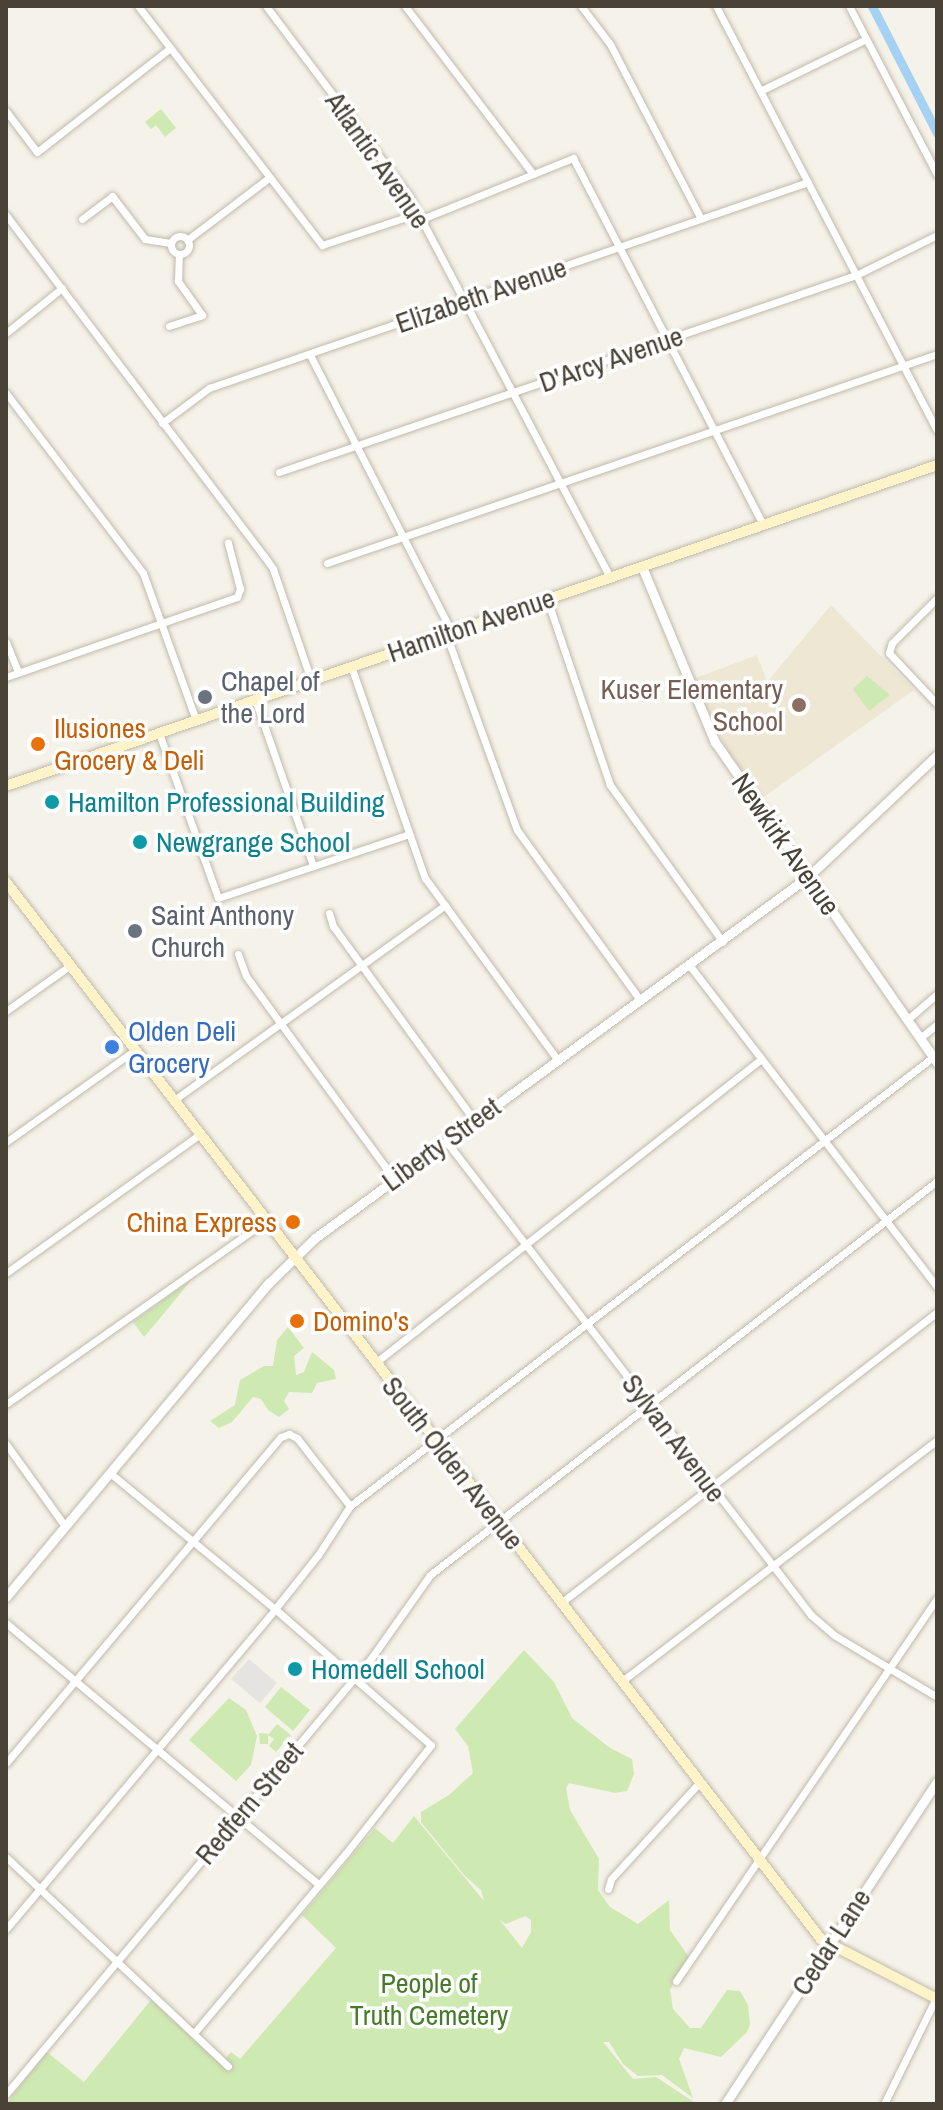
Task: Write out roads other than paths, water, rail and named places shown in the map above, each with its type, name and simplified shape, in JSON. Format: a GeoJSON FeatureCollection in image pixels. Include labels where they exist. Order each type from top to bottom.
{"type":"FeatureCollection","features":[{"type":"Feature","properties":{"kind":"main road","name":"Hamilton Avenue"},"geometry":{"type":"LineString","coordinates":[[6,786],[937,465]]}},
{"type":"Feature","properties":{"kind":"main road","name":"South Olden Avenue"},"geometry":{"type":"LineString","coordinates":[[6,882],[759,1861],[828,1945],[936,1999]]}},
{"type":"Feature","properties":{"kind":"street"},"geometry":{"type":"LineString","coordinates":[[138,6],[322,245],[421,216],[573,158],[763,525]]}},
{"type":"Feature","properties":{"kind":"street","name":"Atlantic Avenue"},"geometry":{"type":"LineString","coordinates":[[266,6],[421,216],[610,578]]}},
{"type":"Feature","properties":{"kind":"street"},"geometry":{"type":"LineString","coordinates":[[405,6],[533,174]]}},
{"type":"Feature","properties":{"kind":"street"},"geometry":{"type":"LineString","coordinates":[[581,6],[610,44],[701,219]]}},
{"type":"Feature","properties":{"kind":"street"},"geometry":{"type":"LineString","coordinates":[[716,6],[937,430]]}},
{"type":"Feature","properties":{"kind":"street"},"geometry":{"type":"LineString","coordinates":[[849,6],[937,174]]}},
{"type":"Feature","properties":{"kind":"street"},"geometry":{"type":"LineString","coordinates":[[760,91],[866,39]]}},
{"type":"Feature","properties":{"kind":"street"},"geometry":{"type":"LineString","coordinates":[[6,111],[37,152],[170,48]]}},
{"type":"Feature","properties":{"kind":"street"},"geometry":{"type":"LineString","coordinates":[[187,240],[270,177]]}},
{"type":"Feature","properties":{"kind":"street","name":"Elizabeth Avenue"},"geometry":{"type":"LineString","coordinates":[[162,423],[209,388],[808,182]]}},
{"type":"Feature","properties":{"kind":"street"},"geometry":{"type":"LineString","coordinates":[[82,219],[112,196],[145,239],[171,243]]}},
{"type":"Feature","properties":{"kind":"street"},"geometry":{"type":"LineString","coordinates":[[6,215],[273,569],[311,680]]}},
{"type":"Feature","properties":{"kind":"street","name":"D'Arcy Avenue"},"geometry":{"type":"LineString","coordinates":[[279,472],[856,275],[937,235]]}},
{"type":"Feature","properties":{"kind":"street"},"geometry":{"type":"LineString","coordinates":[[171,243],[178,236],[187,240]]}},
{"type":"Feature","properties":{"kind":"street"},"geometry":{"type":"LineString","coordinates":[[179,255],[187,250],[187,240]]}},
{"type":"Feature","properties":{"kind":"street"},"geometry":{"type":"LineString","coordinates":[[171,243],[173,252],[179,255]]}},
{"type":"Feature","properties":{"kind":"street"},"geometry":{"type":"LineString","coordinates":[[169,326],[202,315],[178,281],[179,255]]}},
{"type":"Feature","properties":{"kind":"street"},"geometry":{"type":"LineString","coordinates":[[6,333],[62,288]]}},
{"type":"Feature","properties":{"kind":"street"},"geometry":{"type":"LineString","coordinates":[[327,563],[937,354]]}},
{"type":"Feature","properties":{"kind":"street"},"geometry":{"type":"LineString","coordinates":[[310,355],[449,633],[517,830],[641,1001]]}},
{"type":"Feature","properties":{"kind":"street"},"geometry":{"type":"LineString","coordinates":[[6,393],[143,573],[196,720]]}},
{"type":"Feature","properties":{"kind":"street"},"geometry":{"type":"LineString","coordinates":[[6,677],[237,597],[240,589],[228,543]]}},
{"type":"Feature","properties":{"kind":"street","name":"Newkirk Avenue"},"geometry":{"type":"LineString","coordinates":[[642,567],[715,742],[935,1060]]}},
{"type":"Feature","properties":{"kind":"street"},"geometry":{"type":"LineString","coordinates":[[937,598],[892,643],[889,653],[937,704]]}},
{"type":"Feature","properties":{"kind":"street"},"geometry":{"type":"LineString","coordinates":[[547,599],[610,785],[723,942]]}},
{"type":"Feature","properties":{"kind":"street"},"geometry":{"type":"LineString","coordinates":[[6,642],[18,672]]}},
{"type":"Feature","properties":{"kind":"street"},"geometry":{"type":"LineString","coordinates":[[351,666],[425,878],[557,1059]]}},
{"type":"Feature","properties":{"kind":"street"},"geometry":{"type":"LineString","coordinates":[[255,699],[313,866]]}},
{"type":"Feature","properties":{"kind":"street"},"geometry":{"type":"LineString","coordinates":[[159,733],[218,898],[409,834]]}},
{"type":"Feature","properties":{"kind":"street","name":"Liberty Street"},"geometry":{"type":"LineString","coordinates":[[6,1597],[294,1258],[315,1238],[557,1059],[723,942],[809,876],[937,755]]}},
{"type":"Feature","properties":{"kind":"street"},"geometry":{"type":"LineString","coordinates":[[174,1100],[445,905]]}},
{"type":"Feature","properties":{"kind":"street"},"geometry":{"type":"LineString","coordinates":[[329,913],[333,926],[474,1120]]}},
{"type":"Feature","properties":{"kind":"street"},"geometry":{"type":"LineString","coordinates":[[238,954],[246,976],[394,1179]]}},
{"type":"Feature","properties":{"kind":"street"},"geometry":{"type":"LineString","coordinates":[[6,1011],[69,966]]}},
{"type":"Feature","properties":{"kind":"street"},"geometry":{"type":"LineString","coordinates":[[690,966],[937,1287]]}},
{"type":"Feature","properties":{"kind":"street"},"geometry":{"type":"LineString","coordinates":[[908,1019],[937,994]]}},
{"type":"Feature","properties":{"kind":"street"},"geometry":{"type":"LineString","coordinates":[[920,1038],[937,1024]]}},
{"type":"Feature","properties":{"kind":"street"},"geometry":{"type":"LineString","coordinates":[[6,1142],[135,1050]]}},
{"type":"Feature","properties":{"kind":"street"},"geometry":{"type":"LineString","coordinates":[[375,1363],[761,1059]]}},
{"type":"Feature","properties":{"kind":"street"},"geometry":{"type":"LineString","coordinates":[[6,1929],[275,1609],[318,1555],[350,1506],[825,1139],[935,1060]]}},
{"type":"Feature","properties":{"kind":"street"},"geometry":{"type":"LineString","coordinates":[[6,1273],[200,1134]]}},
{"type":"Feature","properties":{"kind":"street","name":"Sylvan Avenue"},"geometry":{"type":"LineString","coordinates":[[446,1141],[771,1566],[822,1627],[937,1697]]}},
{"type":"Feature","properties":{"kind":"street","name":"Redfern Street"},"geometry":{"type":"LineString","coordinates":[[6,2094],[355,1677],[430,1575],[937,1181]]}},
{"type":"Feature","properties":{"kind":"street"},"geometry":{"type":"LineString","coordinates":[[6,1404],[265,1221]]}},
{"type":"Feature","properties":{"kind":"street"},"geometry":{"type":"LineString","coordinates":[[562,1602],[937,1312]]}},
{"type":"Feature","properties":{"kind":"street"},"geometry":{"type":"LineString","coordinates":[[6,1763],[274,1444],[289,1434],[297,1438],[350,1506]]}},
{"type":"Feature","properties":{"kind":"street"},"geometry":{"type":"LineString","coordinates":[[622,1681],[937,1440]]}},
{"type":"Feature","properties":{"kind":"street"},"geometry":{"type":"LineString","coordinates":[[6,1444],[65,1526]]}},
{"type":"Feature","properties":{"kind":"street"},"geometry":{"type":"LineString","coordinates":[[110,1473],[275,1609],[431,1745],[319,1885],[194,2033]]}},
{"type":"Feature","properties":{"kind":"street"},"geometry":{"type":"LineString","coordinates":[[676,1981],[937,1598]]}},
{"type":"Feature","properties":{"kind":"street"},"geometry":{"type":"LineString","coordinates":[[6,1623],[319,1885]]}},
{"type":"Feature","properties":{"kind":"street","name":"Cedar Lane"},"geometry":{"type":"LineString","coordinates":[[725,2104],[937,1781]]}},
{"type":"Feature","properties":{"kind":"street"},"geometry":{"type":"LineString","coordinates":[[608,1889],[611,1879],[700,1782]]}},
{"type":"Feature","properties":{"kind":"street"},"geometry":{"type":"LineString","coordinates":[[6,1857],[228,2066]]}},
{"type":"Feature","properties":{"kind":"street"},"geometry":{"type":"LineString","coordinates":[[884,2104],[936,1999]]}},
{"type":"Feature","properties":{"kind":"waterway"},"geometry":{"type":"LineString","coordinates":[[872,6],[937,133]]}},
{"type":"Feature","properties":{"kind":"place","name":"Chapel of the Lord"},"geometry":{"type":"Point","coordinates":[205,697]}},
{"type":"Feature","properties":{"kind":"place","name":"Kuser Elementary School"},"geometry":{"type":"Point","coordinates":[799,705]}},
{"type":"Feature","properties":{"kind":"place","name":"Ilusiones Grocery & Deli"},"geometry":{"type":"Point","coordinates":[38,744]}},
{"type":"Feature","properties":{"kind":"place","name":"Hamilton Professional Building"},"geometry":{"type":"Point","coordinates":[52,802]}},
{"type":"Feature","properties":{"kind":"place","name":"Newgrange School"},"geometry":{"type":"Point","coordinates":[140,842]}},
{"type":"Feature","properties":{"kind":"place","name":"Saint Anthony Church"},"geometry":{"type":"Point","coordinates":[135,931]}},
{"type":"Feature","properties":{"kind":"place","name":"Olden Deli Grocery"},"geometry":{"type":"Point","coordinates":[112,1047]}},
{"type":"Feature","properties":{"kind":"place","name":"China Express"},"geometry":{"type":"Point","coordinates":[293,1222]}},
{"type":"Feature","properties":{"kind":"place","name":"Domino's"},"geometry":{"type":"Point","coordinates":[297,1321]}},
{"type":"Feature","properties":{"kind":"place","name":"Homedell School"},"geometry":{"type":"Point","coordinates":[295,1669]}},
{"type":"Feature","properties":{"kind":"park label","name":"People of Truth Cemetery"},"geometry":{"type":"Point","coordinates":[429,1999]}}]}
